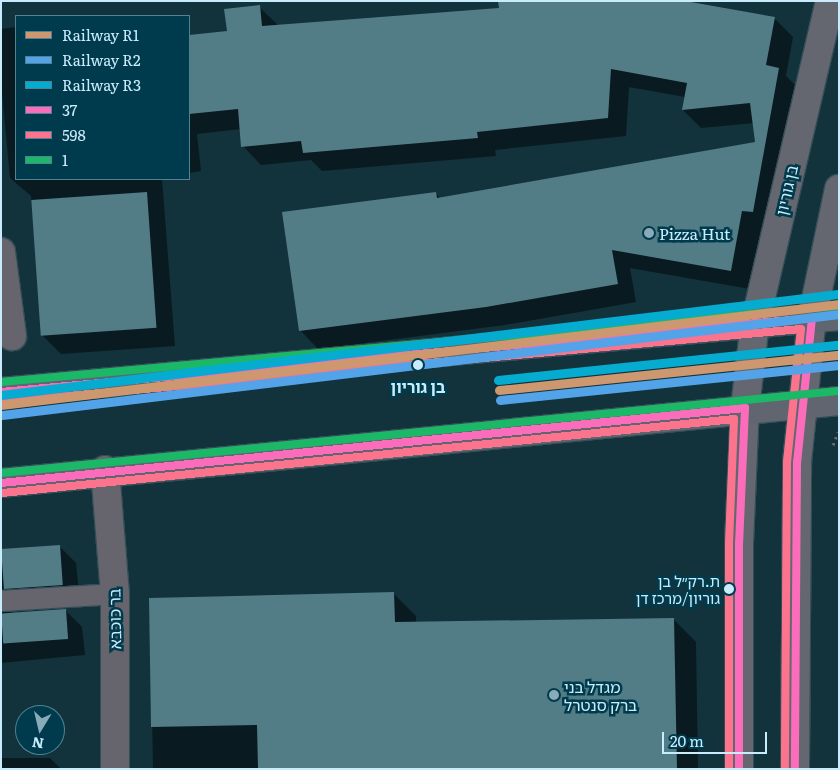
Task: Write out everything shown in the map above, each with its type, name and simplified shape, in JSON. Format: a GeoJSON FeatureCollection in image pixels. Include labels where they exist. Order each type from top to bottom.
{"type":"FeatureCollection","features":[{"type":"Feature","properties":{"kind":"main road","name":"בן גוריון"},"geometry":{"type":"LineString","coordinates":[[739,769],[739,542],[745,408],[755,323],[830,1]]}},
{"type":"Feature","properties":{"kind":"main road"},"geometry":{"type":"LineString","coordinates":[[795,769],[797,462],[805,405],[812,318],[839,189]]}},
{"type":"Feature","properties":{"kind":"main road"},"geometry":{"type":"LineString","coordinates":[[1,392],[839,316]]}},
{"type":"Feature","properties":{"kind":"main road"},"geometry":{"type":"LineString","coordinates":[[1,483],[105,470],[745,408],[839,401]]}},
{"type":"Feature","properties":{"kind":"street"},"geometry":{"type":"LineString","coordinates":[[1,252],[12,336]]}},
{"type":"Feature","properties":{"kind":"street","name":"בר כוכבא"},"geometry":{"type":"LineString","coordinates":[[105,470],[115,594],[115,769]]}},
{"type":"Feature","properties":{"kind":"lane"},"geometry":{"type":"LineString","coordinates":[[1,601],[115,594]]}},
{"type":"Feature","properties":{"kind":"building"},"geometry":{"type":"Polygon","coordinates":[[[498,1],[685,1],[775,17],[766,65],[779,68],[753,212],[742,211],[731,271],[612,250],[618,284],[486,307],[299,331],[282,212],[436,192],[437,198],[755,142],[750,103],[682,110],[687,83],[611,69],[608,118],[477,132],[478,138],[303,153],[301,141],[241,147],[238,109],[190,114],[190,35],[227,31],[224,9],[260,5],[262,26],[499,8],[498,1]]]}},
{"type":"Feature","properties":{"kind":"building"},"geometry":{"type":"Polygon","coordinates":[[[147,192],[156,328],[41,336],[31,200],[147,192]]]}},
{"type":"Feature","properties":{"kind":"building"},"geometry":{"type":"Polygon","coordinates":[[[60,545],[63,585],[4,589],[1,549],[60,545]]]}},
{"type":"Feature","properties":{"kind":"building"},"geometry":{"type":"Polygon","coordinates":[[[394,592],[395,622],[674,618],[677,769],[258,769],[257,725],[151,727],[149,598],[394,592]]]}},
{"type":"Feature","properties":{"kind":"building"},"geometry":{"type":"Polygon","coordinates":[[[66,609],[68,639],[3,643],[1,614],[66,609]]]}},
{"type":"Feature","properties":{"kind":"rail line","name":"R3"},"geometry":{"type":"LineString","coordinates":[[1,395],[838,294]]}},
{"type":"Feature","properties":{"kind":"rail line","name":"R1"},"geometry":{"type":"LineString","coordinates":[[1,405],[839,304]]}},
{"type":"Feature","properties":{"kind":"rail line","name":"R2"},"geometry":{"type":"LineString","coordinates":[[2,415],[839,314]]}},
{"type":"Feature","properties":{"kind":"rail line","name":"R3"},"geometry":{"type":"LineString","coordinates":[[498,380],[838,345]]}},
{"type":"Feature","properties":{"kind":"rail line","name":"R1"},"geometry":{"type":"LineString","coordinates":[[499,390],[839,355]]}},
{"type":"Feature","properties":{"kind":"rail line","name":"R2"},"geometry":{"type":"LineString","coordinates":[[500,400],[839,365]]}},
{"type":"Feature","properties":{"kind":"transit line","name":"1"},"geometry":{"type":"LineString","coordinates":[[1,382],[838,306]]}},
{"type":"Feature","properties":{"kind":"transit line","name":"37"},"geometry":{"type":"LineString","coordinates":[[1,392],[812,318],[797,462],[795,769]]}},
{"type":"Feature","properties":{"kind":"transit line","name":"598"},"geometry":{"type":"LineString","coordinates":[[2,402],[801,329],[787,462],[785,769]]}},
{"type":"Feature","properties":{"kind":"transit line","name":"1"},"geometry":{"type":"LineString","coordinates":[[1,473],[838,391]]}},
{"type":"Feature","properties":{"kind":"transit line","name":"37"},"geometry":{"type":"LineString","coordinates":[[1,483],[745,408],[739,543],[739,769]]}},
{"type":"Feature","properties":{"kind":"transit line","name":"598"},"geometry":{"type":"LineString","coordinates":[[2,493],[734,419],[729,543],[729,769]]}},
{"type":"Feature","properties":{"kind":"place","name":"Pizza Hut"},"geometry":{"type":"Point","coordinates":[649,233]}},
{"type":"Feature","properties":{"kind":"place","name":"בן גוריון"},"geometry":{"type":"Point","coordinates":[418,365]}},
{"type":"Feature","properties":{"kind":"place","name":"ת.רק״ל בן גוריון/מרכז דן"},"geometry":{"type":"Point","coordinates":[729,589]}},
{"type":"Feature","properties":{"kind":"place","name":"מגדל בני ברק סנטרל"},"geometry":{"type":"Point","coordinates":[554,695]}}]}
